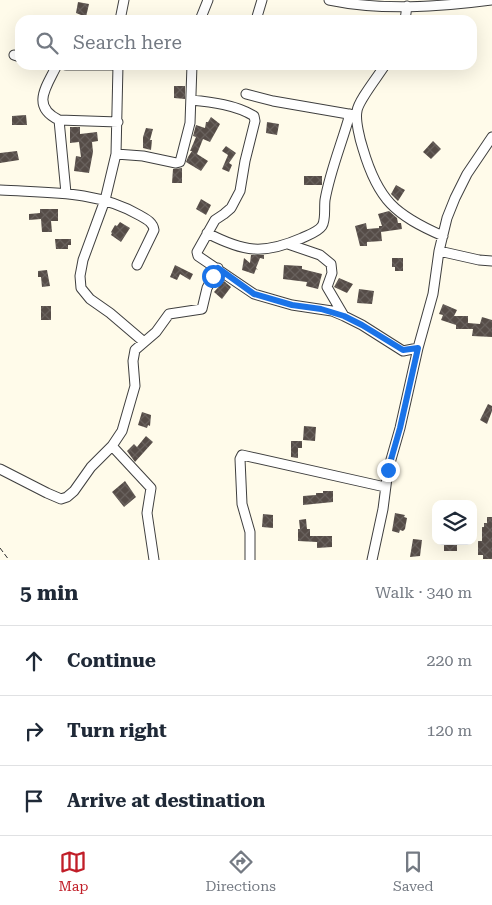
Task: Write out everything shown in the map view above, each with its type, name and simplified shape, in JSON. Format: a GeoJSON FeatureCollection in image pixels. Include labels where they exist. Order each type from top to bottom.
{"type":"FeatureCollection","features":[{"type":"Feature","properties":{"kind":"street"},"geometry":{"type":"LineString","coordinates":[[121,15],[124,0]]}},
{"type":"Feature","properties":{"kind":"street"},"geometry":{"type":"LineString","coordinates":[[202,15],[208,0]]}},
{"type":"Feature","properties":{"kind":"street"},"geometry":{"type":"LineString","coordinates":[[258,15],[262,0]]}},
{"type":"Feature","properties":{"kind":"street"},"geometry":{"type":"LineString","coordinates":[[329,0],[379,6],[466,4],[492,0]]}},
{"type":"Feature","properties":{"kind":"street"},"geometry":{"type":"LineString","coordinates":[[406,15],[407,6]]}},
{"type":"Feature","properties":{"kind":"street"},"geometry":{"type":"LineString","coordinates":[[55,70],[42,102],[45,110],[52,117],[59,120],[118,122]]}},
{"type":"Feature","properties":{"kind":"street"},"geometry":{"type":"LineString","coordinates":[[118,70],[116,154],[105,200],[80,268],[81,288],[90,299],[110,313],[144,342]]}},
{"type":"Feature","properties":{"kind":"street"},"geometry":{"type":"LineString","coordinates":[[116,154],[180,162],[190,123],[192,70]]}},
{"type":"Feature","properties":{"kind":"street"},"geometry":{"type":"LineString","coordinates":[[207,233],[247,250],[267,250],[288,244],[315,232],[322,225],[325,200],[331,176],[353,115],[382,70]]}},
{"type":"Feature","properties":{"kind":"street"},"geometry":{"type":"LineString","coordinates":[[246,94],[273,102],[353,115]]}},
{"type":"Feature","properties":{"kind":"street"},"geometry":{"type":"LineString","coordinates":[[191,100],[220,104],[244,111],[255,117],[255,126],[245,161],[240,191],[230,208],[215,220],[200,245],[198,254],[249,291],[260,296],[292,305],[332,311],[362,325],[403,350],[418,348]]}},
{"type":"Feature","properties":{"kind":"street"},"geometry":{"type":"LineString","coordinates":[[353,115],[376,185],[402,215],[415,224],[443,236]]}},
{"type":"Feature","properties":{"kind":"street"},"geometry":{"type":"LineString","coordinates":[[59,120],[66,193]]}},
{"type":"Feature","properties":{"kind":"street"},"geometry":{"type":"LineString","coordinates":[[372,560],[383,509],[385,487],[418,348],[433,294],[439,250],[454,198],[467,174],[492,137]]}},
{"type":"Feature","properties":{"kind":"street"},"geometry":{"type":"LineString","coordinates":[[0,190],[66,193],[105,200],[133,212],[152,224],[154,232],[137,266]]}},
{"type":"Feature","properties":{"kind":"street"},"geometry":{"type":"LineString","coordinates":[[288,244],[320,255],[332,264],[328,287],[344,316]]}},
{"type":"Feature","properties":{"kind":"street"},"geometry":{"type":"LineString","coordinates":[[439,250],[479,260],[492,261]]}},
{"type":"Feature","properties":{"kind":"street"},"geometry":{"type":"LineString","coordinates":[[0,469],[62,499],[74,491],[91,467],[118,439],[125,424],[135,386],[134,355],[136,350],[156,332],[169,314],[202,309],[207,288],[218,268]]}},
{"type":"Feature","properties":{"kind":"street"},"geometry":{"type":"LineString","coordinates":[[112,446],[151,488],[147,513],[154,560]]}},
{"type":"Feature","properties":{"kind":"street"},"geometry":{"type":"LineString","coordinates":[[250,560],[250,532],[242,504],[240,459],[242,455],[385,487]]}},
{"type":"Feature","properties":{"kind":"path"},"geometry":{"type":"LineString","coordinates":[[0,548],[9,560]]}},
{"type":"Feature","properties":{"kind":"building"},"geometry":{"type":"Polygon","coordinates":[[[78,2],[89,4],[86,15],[76,13],[78,2]]]}},
{"type":"Feature","properties":{"kind":"building"},"geometry":{"type":"Polygon","coordinates":[[[174,86],[185,86],[185,99],[174,98],[174,86]]]}},
{"type":"Feature","properties":{"kind":"building"},"geometry":{"type":"Polygon","coordinates":[[[26,115],[27,125],[12,125],[12,116],[26,115]]]}},
{"type":"Feature","properties":{"kind":"building"},"geometry":{"type":"Polygon","coordinates":[[[211,117],[220,124],[210,142],[203,139],[197,154],[208,161],[201,171],[186,162],[196,137],[193,136],[196,125],[205,128],[206,122],[211,117]]]}},
{"type":"Feature","properties":{"kind":"building"},"geometry":{"type":"Polygon","coordinates":[[[267,122],[279,124],[277,135],[266,133],[267,122]]]}},
{"type":"Feature","properties":{"kind":"building"},"geometry":{"type":"Polygon","coordinates":[[[70,127],[80,127],[80,134],[97,132],[98,141],[92,142],[93,152],[89,173],[74,171],[76,156],[81,157],[79,142],[70,143],[70,127]]]}},
{"type":"Feature","properties":{"kind":"building"},"geometry":{"type":"Polygon","coordinates":[[[146,128],[153,129],[150,140],[152,140],[151,150],[143,148],[143,137],[146,128]]]}},
{"type":"Feature","properties":{"kind":"building"},"geometry":{"type":"Polygon","coordinates":[[[433,141],[441,149],[431,159],[423,152],[433,141]]]}},
{"type":"Feature","properties":{"kind":"building"},"geometry":{"type":"Polygon","coordinates":[[[226,146],[236,153],[229,163],[232,165],[229,172],[222,169],[228,155],[222,151],[226,146]]]}},
{"type":"Feature","properties":{"kind":"building"},"geometry":{"type":"Polygon","coordinates":[[[17,151],[19,160],[0,163],[0,153],[17,151]]]}},
{"type":"Feature","properties":{"kind":"building"},"geometry":{"type":"Polygon","coordinates":[[[182,168],[182,183],[172,183],[173,169],[182,168]]]}},
{"type":"Feature","properties":{"kind":"building"},"geometry":{"type":"Polygon","coordinates":[[[304,176],[322,176],[322,185],[304,185],[304,176]]]}},
{"type":"Feature","properties":{"kind":"building"},"geometry":{"type":"Polygon","coordinates":[[[396,185],[405,190],[398,201],[391,194],[396,185]]]}},
{"type":"Feature","properties":{"kind":"building"},"geometry":{"type":"Polygon","coordinates":[[[201,199],[211,205],[206,215],[196,209],[201,199]]]}},
{"type":"Feature","properties":{"kind":"building"},"geometry":{"type":"Polygon","coordinates":[[[40,209],[58,209],[58,221],[51,221],[52,232],[42,232],[41,219],[29,220],[29,214],[40,213],[40,209]]]}},
{"type":"Feature","properties":{"kind":"building"},"geometry":{"type":"Polygon","coordinates":[[[389,211],[397,218],[398,223],[401,223],[402,229],[381,232],[382,241],[367,242],[367,246],[360,246],[355,226],[366,223],[367,229],[379,228],[379,226],[382,226],[378,214],[389,211]]]}},
{"type":"Feature","properties":{"kind":"building"},"geometry":{"type":"Polygon","coordinates":[[[120,222],[130,228],[121,242],[111,235],[115,225],[117,226],[120,222]]]}},
{"type":"Feature","properties":{"kind":"building"},"geometry":{"type":"Polygon","coordinates":[[[55,239],[71,239],[71,245],[68,245],[68,249],[56,249],[55,239]]]}},
{"type":"Feature","properties":{"kind":"building"},"geometry":{"type":"Polygon","coordinates":[[[251,255],[264,255],[264,259],[260,258],[256,268],[258,270],[256,269],[254,274],[242,270],[244,258],[250,263],[251,255]]]}},
{"type":"Feature","properties":{"kind":"building"},"geometry":{"type":"Polygon","coordinates":[[[392,258],[403,258],[403,271],[395,271],[395,267],[392,267],[392,258]]]}},
{"type":"Feature","properties":{"kind":"building"},"geometry":{"type":"Polygon","coordinates":[[[175,265],[193,274],[190,280],[180,274],[177,280],[170,277],[175,265]]]}},
{"type":"Feature","properties":{"kind":"building"},"geometry":{"type":"Polygon","coordinates":[[[284,265],[302,266],[302,269],[322,274],[318,289],[306,286],[307,282],[283,279],[284,265]]]}},
{"type":"Feature","properties":{"kind":"building"},"geometry":{"type":"Polygon","coordinates":[[[47,270],[50,286],[42,287],[38,271],[47,270]]]}},
{"type":"Feature","properties":{"kind":"building"},"geometry":{"type":"Polygon","coordinates":[[[339,278],[353,284],[347,293],[334,287],[339,278]]]}},
{"type":"Feature","properties":{"kind":"building"},"geometry":{"type":"Polygon","coordinates":[[[224,281],[231,287],[222,299],[214,292],[224,281]]]}},
{"type":"Feature","properties":{"kind":"building"},"geometry":{"type":"Polygon","coordinates":[[[359,289],[374,291],[372,304],[357,303],[359,289]]]}},
{"type":"Feature","properties":{"kind":"building"},"geometry":{"type":"Polygon","coordinates":[[[443,304],[457,310],[454,316],[468,316],[468,323],[480,324],[482,317],[492,320],[492,337],[472,336],[473,329],[456,329],[456,325],[441,320],[443,315],[439,314],[443,304]]]}},
{"type":"Feature","properties":{"kind":"building"},"geometry":{"type":"Polygon","coordinates":[[[41,306],[51,306],[51,320],[41,320],[41,306]]]}},
{"type":"Feature","properties":{"kind":"building"},"geometry":{"type":"Polygon","coordinates":[[[488,404],[492,406],[492,411],[487,424],[480,420],[488,404]]]}},
{"type":"Feature","properties":{"kind":"building"},"geometry":{"type":"Polygon","coordinates":[[[142,412],[151,415],[150,426],[148,425],[147,428],[138,425],[142,412]]]}},
{"type":"Feature","properties":{"kind":"building"},"geometry":{"type":"Polygon","coordinates":[[[304,426],[316,427],[315,441],[303,440],[304,426]]]}},
{"type":"Feature","properties":{"kind":"building"},"geometry":{"type":"Polygon","coordinates":[[[146,436],[153,442],[135,462],[127,451],[134,444],[137,447],[146,436]]]}},
{"type":"Feature","properties":{"kind":"building"},"geometry":{"type":"Polygon","coordinates":[[[291,441],[302,441],[302,448],[298,448],[298,458],[291,457],[291,441]]]}},
{"type":"Feature","properties":{"kind":"building"},"geometry":{"type":"Polygon","coordinates":[[[125,481],[136,497],[124,507],[112,492],[125,481]]]}},
{"type":"Feature","properties":{"kind":"building"},"geometry":{"type":"Polygon","coordinates":[[[323,491],[333,491],[333,502],[303,505],[303,496],[316,495],[316,493],[323,493],[323,491]]]}},
{"type":"Feature","properties":{"kind":"building"},"geometry":{"type":"Polygon","coordinates":[[[395,513],[405,515],[404,517],[407,518],[405,529],[403,531],[400,530],[399,533],[392,531],[395,513]]]}},
{"type":"Feature","properties":{"kind":"building"},"geometry":{"type":"Polygon","coordinates":[[[263,514],[273,515],[273,528],[262,527],[263,514]]]}},
{"type":"Feature","properties":{"kind":"building"},"geometry":{"type":"Polygon","coordinates":[[[487,517],[492,517],[492,559],[483,559],[483,555],[478,555],[478,541],[482,541],[482,527],[484,527],[484,523],[487,523],[487,517]]]}},
{"type":"Feature","properties":{"kind":"building"},"geometry":{"type":"Polygon","coordinates":[[[306,519],[307,529],[310,529],[310,536],[332,536],[332,547],[317,548],[317,542],[298,541],[299,520],[306,519]]]}},
{"type":"Feature","properties":{"kind":"building"},"geometry":{"type":"Polygon","coordinates":[[[413,539],[422,540],[420,556],[410,557],[413,539]]]}},
{"type":"Feature","properties":{"kind":"building"},"geometry":{"type":"Polygon","coordinates":[[[444,545],[457,545],[457,551],[444,551],[444,545]]]}},
{"type":"Feature","properties":{"kind":"route"},"geometry":{"type":"LineString","coordinates":[[213,276],[218,268],[254,294],[292,305],[332,311],[362,325],[399,349],[405,351],[418,348],[400,428],[388,470]]}}]}
